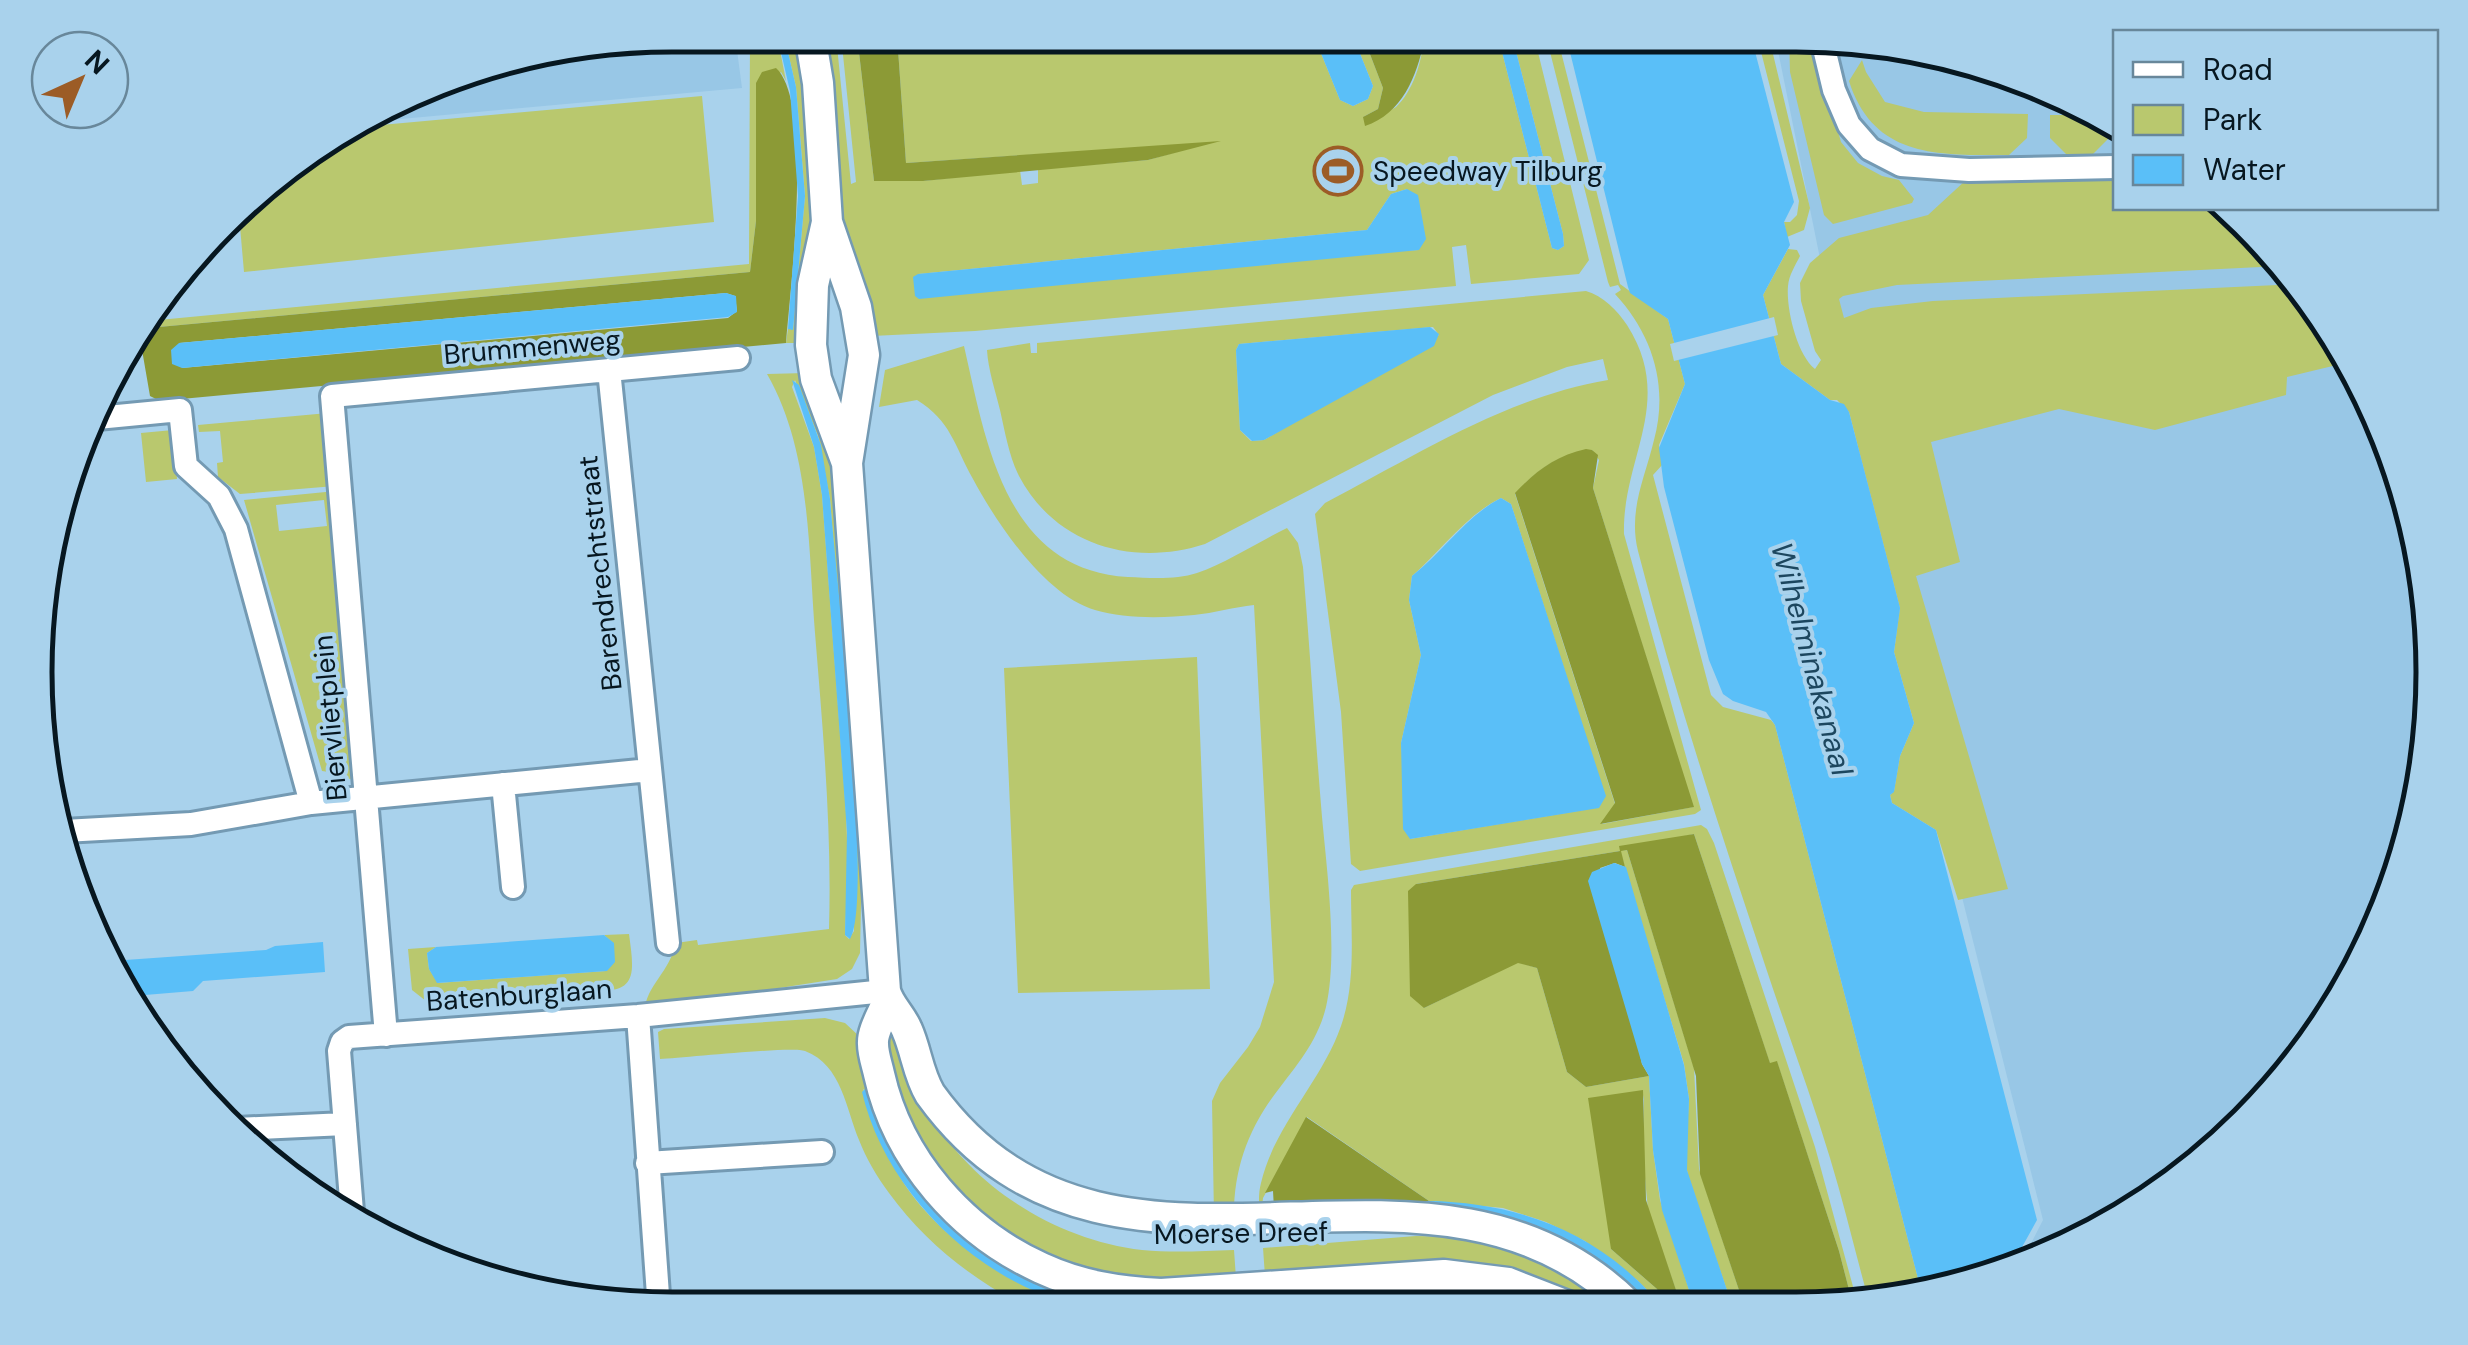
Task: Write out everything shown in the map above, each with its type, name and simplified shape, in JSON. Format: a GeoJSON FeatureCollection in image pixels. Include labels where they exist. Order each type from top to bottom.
{"type":"FeatureCollection","features":[{"type":"Feature","properties":{"kind":"street","name":"Moerse Dreef"},"geometry":{"type":"LineString","coordinates":[[813,52],[827,222],[856,307],[864,355],[847,463],[886,996],[872,1042],[884,1099],[911,1155],[964,1218],[998,1245],[1040,1268],[1120,1292]]}},
{"type":"Feature","properties":{"kind":"street"},"geometry":{"type":"LineString","coordinates":[[1825,53],[1834,90],[1849,125],[1870,150],[1901,165],[1969,170],[2113,167]]}},
{"type":"Feature","properties":{"kind":"street","name":"Moerse Dreef"},"geometry":{"type":"LineString","coordinates":[[827,222],[813,286],[810,324],[816,380],[847,463]]}},
{"type":"Feature","properties":{"kind":"street","name":"Brummenweg"},"geometry":{"type":"LineString","coordinates":[[332,396],[738,358]]}},
{"type":"Feature","properties":{"kind":"street","name":"Barendrechtstraat"},"geometry":{"type":"LineString","coordinates":[[608,370],[668,943]]}},
{"type":"Feature","properties":{"kind":"street","name":"Biervlietplein"},"geometry":{"type":"LineString","coordinates":[[332,396],[386,1035]]}},
{"type":"Feature","properties":{"kind":"street","name":"Biervlietplein"},"geometry":{"type":"LineString","coordinates":[[108,417],[180,410],[186,466],[219,496],[236,528],[312,803]]}},
{"type":"Feature","properties":{"kind":"street"},"geometry":{"type":"LineString","coordinates":[[73,830],[191,824],[312,803],[650,770]]}},
{"type":"Feature","properties":{"kind":"street"},"geometry":{"type":"LineString","coordinates":[[504,784],[513,888]]}},
{"type":"Feature","properties":{"kind":"street","name":"Moerse Dreef"},"geometry":{"type":"LineString","coordinates":[[886,996],[906,1027],[927,1089],[952,1126],[976,1156],[1018,1191],[1055,1212],[1096,1227],[1147,1237],[1204,1240],[1406,1227],[1494,1232],[1546,1249],[1583,1269],[1611,1292]]}},
{"type":"Feature","properties":{"kind":"street","name":"Batenburglaan"},"geometry":{"type":"LineString","coordinates":[[352,1203],[339,1051],[342,1042],[349,1038],[886,996]]}},
{"type":"Feature","properties":{"kind":"street"},"geometry":{"type":"LineString","coordinates":[[638,1016],[659,1292]]}},
{"type":"Feature","properties":{"kind":"street"},"geometry":{"type":"LineString","coordinates":[[253,1128],[345,1124]]}},
{"type":"Feature","properties":{"kind":"street"},"geometry":{"type":"LineString","coordinates":[[647,1163],[822,1152]]}},
{"type":"Feature","properties":{"kind":"street","name":"Moerse Dreef"},"geometry":{"type":"LineString","coordinates":[[1188,1292],[1404,1276],[1460,1276],[1508,1283],[1531,1292]]}},
{"type":"Feature","properties":{"kind":"shaded area"},"geometry":{"type":"Polygon","coordinates":[[[737,52],[742,88],[391,120],[473,85],[512,74],[552,64],[632,54],[737,52]]]}},
{"type":"Feature","properties":{"kind":"shaded area"},"geometry":{"type":"Polygon","coordinates":[[[1778,52],[1836,54],[1916,64],[1995,85],[2070,116],[2113,140],[2113,210],[2208,210],[2262,264],[2311,328],[2332,363],[2352,398],[2383,473],[2404,552],[2416,672],[2410,753],[2383,872],[2352,947],[2287,1050],[2204,1139],[2106,1209],[2030,1246],[2043,1220],[1896,634],[1778,52]]]}},
{"type":"Feature","properties":{"kind":"green space"},"geometry":{"type":"Polygon","coordinates":[[[750,52],[780,52],[786,81],[781,72],[756,97],[756,221],[750,272],[158,327],[163,320],[749,264],[750,52]]]}},
{"type":"Feature","properties":{"kind":"green space"},"geometry":{"type":"Polygon","coordinates":[[[788,52],[800,52],[802,60],[814,213],[801,343],[786,343],[788,329],[793,329],[805,196],[796,87],[788,52]]]}},
{"type":"Feature","properties":{"kind":"green space"},"geometry":{"type":"Polygon","coordinates":[[[825,52],[838,52],[851,184],[856,182],[843,52],[859,52],[874,181],[923,181],[1020,170],[1022,185],[1038,183],[1038,169],[1148,160],[1208,143],[906,163],[898,52],[1320,52],[1340,100],[1353,106],[1368,99],[1373,86],[1359,52],[1369,52],[1383,88],[1378,109],[1363,117],[1393,109],[1402,101],[1422,52],[1502,52],[1552,248],[1558,250],[1564,246],[1563,234],[1516,52],[1538,52],[1589,260],[1579,274],[1471,284],[1466,245],[1452,247],[1456,286],[975,331],[872,336],[843,238],[825,52]],[[1407,189],[1391,194],[1367,230],[918,274],[1419,250],[1407,189]]]}},
{"type":"Feature","properties":{"kind":"green space"},"geometry":{"type":"Polygon","coordinates":[[[859,52],[898,52],[906,163],[1221,141],[1148,160],[923,181],[874,181],[859,52]]]}},
{"type":"Feature","properties":{"kind":"green space"},"geometry":{"type":"Polygon","coordinates":[[[1369,52],[1421,52],[1398,103],[1389,113],[1365,126],[1363,117],[1378,109],[1383,88],[1369,52]]]}},
{"type":"Feature","properties":{"kind":"green space"},"geometry":{"type":"Polygon","coordinates":[[[1550,52],[1561,52],[1620,284],[1668,319],[1685,384],[1659,445],[1663,464],[1653,475],[1711,695],[1723,707],[1771,720],[1775,725],[1918,1280],[1866,1288],[1823,1134],[1732,867],[1635,536],[1639,494],[1658,420],[1654,361],[1639,326],[1615,294],[1621,290],[1618,285],[1610,287],[1550,52]]]}},
{"type":"Feature","properties":{"kind":"green space"},"geometry":{"type":"Polygon","coordinates":[[[1761,52],[1773,52],[1810,208],[1804,230],[1787,237],[1784,222],[1797,215],[1799,201],[1761,52]]]}},
{"type":"Feature","properties":{"kind":"green space"},"geometry":{"type":"Polygon","coordinates":[[[1789,52],[1816,53],[1841,142],[1858,163],[1899,180],[1914,199],[1912,203],[1833,224],[1824,215],[1790,72],[1789,52]]]}},
{"type":"Feature","properties":{"kind":"green space"},"geometry":{"type":"Polygon","coordinates":[[[1862,60],[1885,102],[1924,112],[2028,114],[2027,138],[2009,155],[1936,152],[1893,139],[1875,126],[1860,107],[1849,81],[1862,60]]]}},
{"type":"Feature","properties":{"kind":"green space"},"geometry":{"type":"Polygon","coordinates":[[[776,68],[788,88],[794,118],[797,199],[786,343],[160,401],[150,396],[142,352],[158,327],[750,272],[756,221],[756,83],[762,72],[776,68]],[[726,293],[179,343],[182,368],[728,318],[737,311],[735,296],[726,293]]]}},
{"type":"Feature","properties":{"kind":"green space"},"geometry":{"type":"Polygon","coordinates":[[[702,96],[714,222],[244,272],[240,228],[295,181],[382,125],[702,96]]]}},
{"type":"Feature","properties":{"kind":"green space"},"geometry":{"type":"Polygon","coordinates":[[[2050,115],[2068,115],[2109,138],[2091,156],[2067,155],[2050,138],[2050,115]]]}},
{"type":"Feature","properties":{"kind":"green space"},"geometry":{"type":"Polygon","coordinates":[[[1966,180],[2113,181],[2113,210],[2208,210],[2264,267],[1897,285],[1843,296],[1839,299],[1844,318],[1871,308],[1933,301],[2279,285],[2334,366],[2287,377],[2286,395],[2155,430],[2059,409],[1931,442],[1960,562],[1916,576],[2008,889],[1958,900],[1936,830],[1892,803],[1890,795],[1914,723],[1894,652],[1900,608],[1849,412],[1781,364],[1763,295],[1788,249],[1797,250],[1800,256],[1789,282],[1789,307],[1798,343],[1815,369],[1821,360],[1801,301],[1800,283],[1810,263],[1839,238],[1928,215],[1966,180]]]}},
{"type":"Feature","properties":{"kind":"green space"},"geometry":{"type":"Polygon","coordinates":[[[1586,291],[1604,300],[1627,325],[1641,353],[1647,379],[1647,405],[1624,534],[1701,810],[1360,871],[1351,864],[1341,712],[1315,514],[1325,503],[1462,430],[1533,400],[1608,380],[1603,359],[1567,367],[1493,395],[1205,544],[1151,553],[1099,545],[1075,534],[1035,500],[1019,476],[987,350],[1030,343],[1031,353],[1037,353],[1037,343],[1586,291]],[[1433,327],[1239,344],[1236,350],[1240,430],[1251,441],[1264,440],[1439,335],[1433,327]],[[1592,450],[1569,455],[1532,477],[1515,494],[1615,804],[1602,824],[1693,807],[1593,488],[1599,460],[1592,450]],[[1501,498],[1488,505],[1412,576],[1409,600],[1421,655],[1401,743],[1410,839],[1583,810],[1605,796],[1511,504],[1501,498]]]}},
{"type":"Feature","properties":{"kind":"green space"},"geometry":{"type":"Polygon","coordinates":[[[964,346],[982,422],[1008,495],[1028,526],[1054,551],[1087,569],[1128,577],[1163,578],[1209,568],[1287,528],[1298,543],[1329,887],[1329,986],[1317,1033],[1248,1140],[1236,1186],[1234,1219],[1214,1217],[1212,1101],[1220,1083],[1260,1027],[1274,982],[1254,605],[1157,617],[1106,613],[1076,602],[1040,574],[1009,536],[937,416],[917,400],[879,407],[885,370],[964,346]]]}},
{"type":"Feature","properties":{"kind":"green space"},"geometry":{"type":"Polygon","coordinates":[[[806,373],[831,453],[862,854],[860,953],[852,969],[837,979],[645,1009],[649,993],[676,943],[697,940],[698,945],[829,929],[826,781],[805,500],[792,435],[767,374],[806,373]],[[795,380],[792,387],[814,447],[822,495],[846,812],[845,935],[849,939],[854,931],[853,787],[830,499],[818,436],[795,380]]]}},
{"type":"Feature","properties":{"kind":"green space"},"geometry":{"type":"Polygon","coordinates":[[[328,413],[335,486],[240,494],[218,477],[217,463],[223,462],[220,431],[199,432],[198,425],[328,413]]]}},
{"type":"Feature","properties":{"kind":"green space"},"geometry":{"type":"Polygon","coordinates":[[[173,430],[177,479],[146,482],[141,433],[173,430]]]}},
{"type":"Feature","properties":{"kind":"green space"},"geometry":{"type":"Polygon","coordinates":[[[1586,449],[1598,455],[1593,488],[1694,807],[1600,824],[1615,803],[1515,493],[1547,465],[1586,449]]]}},
{"type":"Feature","properties":{"kind":"green space"},"geometry":{"type":"Polygon","coordinates":[[[336,491],[357,778],[330,781],[329,772],[322,771],[244,500],[336,491]],[[324,500],[276,505],[279,531],[327,526],[324,500]]]}},
{"type":"Feature","properties":{"kind":"green space"},"geometry":{"type":"Polygon","coordinates":[[[1197,657],[1210,989],[1018,993],[1004,668],[1197,657]]]}},
{"type":"Feature","properties":{"kind":"green space"},"geometry":{"type":"Polygon","coordinates":[[[1701,825],[1707,829],[1815,1147],[1854,1289],[1849,1290],[1777,1062],[1770,1064],[1694,834],[1621,851],[1627,850],[1694,1068],[1699,1169],[1740,1292],[1728,1292],[1689,1180],[1685,1161],[1689,1099],[1684,1064],[1620,851],[1416,884],[1424,1008],[1518,962],[1537,968],[1567,1072],[1586,1087],[1649,1076],[1660,1200],[1690,1292],[1676,1292],[1648,1210],[1643,1157],[1644,1095],[1611,1249],[1658,1292],[1649,1292],[1585,1241],[1546,1222],[1503,1208],[1429,1201],[1307,1117],[1263,1198],[1262,1207],[1422,1207],[1470,1211],[1517,1221],[1563,1239],[1607,1266],[1636,1292],[1621,1292],[1535,1234],[1261,1229],[1259,1194],[1267,1162],[1333,1046],[1346,1010],[1354,885],[1701,825]]]}},
{"type":"Feature","properties":{"kind":"green space"},"geometry":{"type":"Polygon","coordinates":[[[1694,834],[1770,1063],[1777,1061],[1849,1290],[1740,1292],[1700,1174],[1696,1076],[1627,850],[1621,851],[1625,867],[1615,863],[1600,868],[1642,1064],[1649,1076],[1586,1087],[1567,1072],[1537,968],[1518,963],[1424,1008],[1410,996],[1408,891],[1416,884],[1620,851],[1619,846],[1694,834]]]}},
{"type":"Feature","properties":{"kind":"green space"},"geometry":{"type":"Polygon","coordinates":[[[629,934],[632,970],[630,978],[617,989],[426,1001],[412,990],[408,949],[436,947],[427,953],[429,969],[438,983],[606,971],[614,944],[604,935],[629,934]]]}},
{"type":"Feature","properties":{"kind":"green space"},"geometry":{"type":"Polygon","coordinates":[[[825,1018],[845,1023],[860,1037],[869,1075],[996,1254],[1200,1292],[1062,1292],[1024,1277],[989,1256],[928,1201],[904,1168],[869,1094],[863,1089],[886,1149],[919,1204],[960,1244],[1041,1292],[1001,1292],[949,1257],[903,1210],[868,1160],[835,1077],[817,1058],[805,1051],[780,1050],[660,1059],[658,1032],[825,1018]]]}},
{"type":"Feature","properties":{"kind":"green space"},"geometry":{"type":"Polygon","coordinates":[[[896,1037],[925,1105],[948,1141],[969,1165],[1020,1206],[1079,1235],[1110,1244],[1154,1251],[1234,1250],[1236,1278],[1157,1283],[1065,1267],[975,1215],[911,1133],[881,1040],[896,1037]]]}},
{"type":"Feature","properties":{"kind":"green space"},"geometry":{"type":"Polygon","coordinates":[[[1643,1090],[1646,1200],[1677,1292],[1658,1292],[1611,1249],[1588,1098],[1643,1090]]]}},
{"type":"Feature","properties":{"kind":"green space"},"geometry":{"type":"Polygon","coordinates":[[[1306,1117],[1429,1201],[1274,1209],[1273,1191],[1265,1193],[1306,1117]]]}},
{"type":"Feature","properties":{"kind":"green space"},"geometry":{"type":"Polygon","coordinates":[[[1416,1236],[1458,1237],[1531,1254],[1593,1292],[1265,1276],[1263,1248],[1416,1236]]]}},
{"type":"Feature","properties":{"kind":"water"},"geometry":{"type":"Polygon","coordinates":[[[781,52],[788,52],[796,87],[805,196],[793,330],[788,329],[798,196],[790,91],[781,52]]]}},
{"type":"Feature","properties":{"kind":"water"},"geometry":{"type":"Polygon","coordinates":[[[1320,52],[1359,52],[1373,86],[1368,99],[1353,106],[1340,100],[1320,52]]]}},
{"type":"Feature","properties":{"kind":"water"},"geometry":{"type":"Polygon","coordinates":[[[1502,52],[1516,52],[1563,234],[1564,246],[1552,248],[1502,52]]]}},
{"type":"Feature","properties":{"kind":"water","name":"Wilhelminakanaal"},"geometry":{"type":"Polygon","coordinates":[[[1570,52],[1755,52],[1794,202],[1784,222],[1790,245],[1763,295],[1781,364],[1830,400],[1844,404],[1849,412],[1900,608],[1894,652],[1914,723],[1890,795],[1892,803],[1936,830],[2037,1220],[2020,1250],[1995,1260],[1918,1280],[1775,725],[1766,712],[1723,694],[1709,660],[1664,487],[1659,448],[1685,384],[1668,319],[1630,293],[1570,52]]]}},
{"type":"Feature","properties":{"kind":"water"},"geometry":{"type":"Polygon","coordinates":[[[1407,189],[1418,195],[1426,239],[1419,250],[919,299],[915,296],[913,277],[918,274],[1367,230],[1391,194],[1407,189]]]}},
{"type":"Feature","properties":{"kind":"water"},"geometry":{"type":"Polygon","coordinates":[[[726,293],[736,296],[737,312],[728,317],[182,368],[172,364],[171,350],[179,343],[726,293]]]}},
{"type":"Feature","properties":{"kind":"water"},"geometry":{"type":"Polygon","coordinates":[[[1430,327],[1439,334],[1434,346],[1264,440],[1252,441],[1240,430],[1236,350],[1239,344],[1430,327]]]}},
{"type":"Feature","properties":{"kind":"water"},"geometry":{"type":"Polygon","coordinates":[[[792,380],[799,385],[821,445],[830,499],[856,800],[856,912],[850,939],[845,935],[847,832],[822,495],[814,447],[792,380]]]}},
{"type":"Feature","properties":{"kind":"water"},"geometry":{"type":"Polygon","coordinates":[[[1501,498],[1511,504],[1606,796],[1599,808],[1410,839],[1403,829],[1401,743],[1421,655],[1409,600],[1412,576],[1477,514],[1501,498]]]}},
{"type":"Feature","properties":{"kind":"water"},"geometry":{"type":"Polygon","coordinates":[[[1614,863],[1626,867],[1684,1065],[1689,1099],[1687,1170],[1728,1292],[1690,1292],[1662,1210],[1653,1150],[1649,1076],[1642,1064],[1588,881],[1592,872],[1614,863]]]}},
{"type":"Feature","properties":{"kind":"water"},"geometry":{"type":"Polygon","coordinates":[[[604,935],[614,943],[615,962],[607,971],[437,983],[429,969],[427,953],[436,947],[604,935]]]}},
{"type":"Feature","properties":{"kind":"water"},"geometry":{"type":"Polygon","coordinates":[[[323,942],[325,972],[203,981],[193,991],[144,995],[123,960],[266,950],[323,942]]]}},
{"type":"Feature","properties":{"kind":"water"},"geometry":{"type":"Polygon","coordinates":[[[865,1089],[897,1158],[946,1220],[1005,1265],[1067,1292],[1038,1292],[1008,1278],[942,1229],[892,1165],[862,1092],[865,1089]]]}},
{"type":"Feature","properties":{"kind":"water"},"geometry":{"type":"Polygon","coordinates":[[[1456,1202],[1533,1218],[1604,1253],[1648,1292],[1637,1292],[1581,1248],[1512,1219],[1476,1212],[1349,1206],[1456,1202]]]}},
{"type":"Feature","properties":{"kind":"pier"},"geometry":{"type":"Polygon","coordinates":[[[1774,317],[1778,335],[1674,361],[1670,344],[1774,317]]]}},
{"type":"Feature","properties":{"kind":"place","name":"Speedway Tilburg"},"geometry":{"type":"Point","coordinates":[1338,171]}}]}
